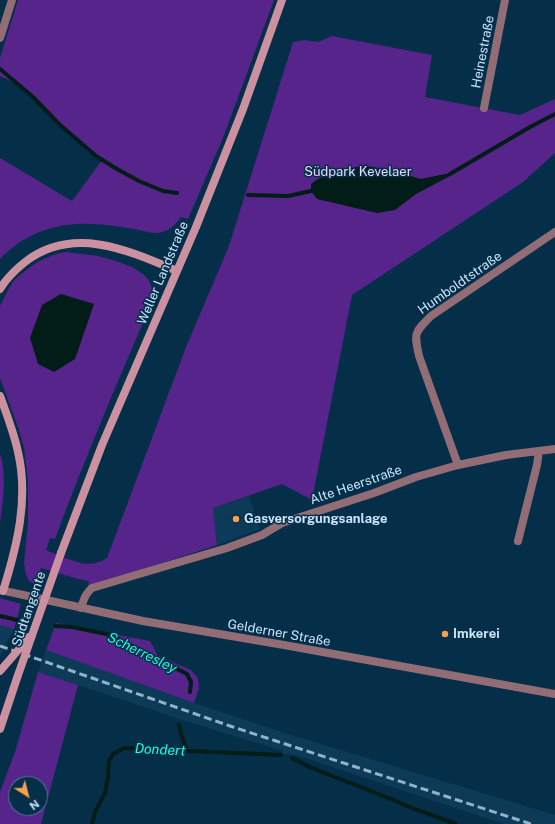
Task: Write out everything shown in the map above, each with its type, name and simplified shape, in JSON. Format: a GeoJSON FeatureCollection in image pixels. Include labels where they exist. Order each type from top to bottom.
{"type":"FeatureCollection","features":[{"type":"Feature","properties":{"kind":"main road","name":"Weller Landstraße"},"geometry":{"type":"LineString","coordinates":[[61,553],[102,445],[196,227],[243,109],[282,0]]}},
{"type":"Feature","properties":{"kind":"main road"},"geometry":{"type":"LineString","coordinates":[[0,289],[8,277],[32,257],[57,246],[82,242],[116,248],[138,255],[177,271]]}},
{"type":"Feature","properties":{"kind":"main road"},"geometry":{"type":"LineString","coordinates":[[0,396],[18,452],[23,490],[19,533],[2,591]]}},
{"type":"Feature","properties":{"kind":"main road","name":"Südtangente"},"geometry":{"type":"LineString","coordinates":[[0,729],[2,718],[61,553]]}},
{"type":"Feature","properties":{"kind":"main road"},"geometry":{"type":"LineString","coordinates":[[0,671],[35,628]]}},
{"type":"Feature","properties":{"kind":"main road"},"geometry":{"type":"LineString","coordinates":[[0,710],[2,718]]}},
{"type":"Feature","properties":{"kind":"street"},"geometry":{"type":"LineString","coordinates":[[0,38],[12,0]]}},
{"type":"Feature","properties":{"kind":"street","name":"Heinestraße"},"geometry":{"type":"LineString","coordinates":[[484,108],[505,0]]}},
{"type":"Feature","properties":{"kind":"street","name":"Humboldtstraße"},"geometry":{"type":"LineString","coordinates":[[458,465],[419,356],[416,340],[418,329],[431,316],[555,232]]}},
{"type":"Feature","properties":{"kind":"street","name":"Alte Heerstraße"},"geometry":{"type":"LineString","coordinates":[[81,608],[84,597],[92,588],[227,548],[262,535],[282,523],[374,493],[416,477],[458,465],[506,455],[555,449]]}},
{"type":"Feature","properties":{"kind":"street"},"geometry":{"type":"LineString","coordinates":[[518,541],[537,465],[539,451]]}},
{"type":"Feature","properties":{"kind":"street","name":"Gelderner Straße"},"geometry":{"type":"LineString","coordinates":[[2,591],[143,621],[555,694]]}},
{"type":"Feature","properties":{"kind":"shaded area"},"geometry":{"type":"Polygon","coordinates":[[[365,166],[386,169],[421,179],[450,173],[450,176],[416,194],[395,210],[377,213],[317,199],[311,191],[311,184],[318,179],[343,169],[365,166]]]}},
{"type":"Feature","properties":{"kind":"shaded area"},"geometry":{"type":"Polygon","coordinates":[[[61,294],[94,304],[75,359],[54,372],[38,364],[30,338],[42,305],[61,294]]]}},
{"type":"Feature","properties":{"kind":"shaded area"},"geometry":{"type":"Polygon","coordinates":[[[249,496],[260,529],[217,545],[213,508],[249,496]]]}},
{"type":"Feature","properties":{"kind":"shaded area"},"geometry":{"type":"Polygon","coordinates":[[[0,625],[14,629],[0,657],[0,625]]]}},
{"type":"Feature","properties":{"kind":"shaded area"},"geometry":{"type":"Polygon","coordinates":[[[46,650],[194,703],[288,734],[555,815],[555,824],[504,824],[296,755],[282,754],[283,751],[179,719],[38,672],[46,650]]]}},
{"type":"Feature","properties":{"kind":"green space"},"geometry":{"type":"Polygon","coordinates":[[[18,0],[274,0],[223,138],[188,219],[181,217],[171,228],[156,233],[98,224],[67,225],[52,228],[24,239],[0,259],[0,158],[72,201],[102,160],[59,125],[33,98],[13,82],[0,76],[0,58],[18,0]]]}},
{"type":"Feature","properties":{"kind":"green space","name":"Südpark Kevelaer"},"geometry":{"type":"Polygon","coordinates":[[[332,36],[432,55],[425,97],[520,115],[555,99],[555,153],[523,182],[352,295],[312,500],[282,484],[213,508],[217,545],[88,587],[89,581],[41,568],[34,584],[29,581],[26,575],[24,563],[28,522],[28,481],[24,448],[0,378],[0,306],[7,292],[14,280],[36,263],[56,254],[66,252],[98,256],[132,267],[148,279],[152,288],[149,309],[100,423],[55,539],[50,538],[46,550],[86,564],[100,562],[107,558],[186,347],[229,246],[293,42],[305,40],[318,42],[332,36]]]}},
{"type":"Feature","properties":{"kind":"green space"},"geometry":{"type":"Polygon","coordinates":[[[0,453],[4,479],[0,523],[0,453]]]}},
{"type":"Feature","properties":{"kind":"green space"},"geometry":{"type":"Polygon","coordinates":[[[0,598],[21,604],[14,629],[0,625],[0,598]]]}},
{"type":"Feature","properties":{"kind":"green space"},"geometry":{"type":"Polygon","coordinates":[[[56,623],[150,641],[158,656],[191,670],[198,678],[199,688],[194,703],[46,650],[56,623]]]}},
{"type":"Feature","properties":{"kind":"green space"},"geometry":{"type":"Polygon","coordinates":[[[38,672],[78,685],[48,798],[48,776],[8,776],[8,816],[43,816],[41,824],[0,824],[0,792],[15,752],[38,672]]]}},
{"type":"Feature","properties":{"kind":"waterway"},"geometry":{"type":"LineString","coordinates":[[0,69],[33,97],[59,124],[96,156],[139,181],[163,191],[177,193]]}},
{"type":"Feature","properties":{"kind":"waterway"},"geometry":{"type":"LineString","coordinates":[[450,174],[555,114]]}},
{"type":"Feature","properties":{"kind":"waterway"},"geometry":{"type":"LineString","coordinates":[[248,195],[288,196],[311,191]]}},
{"type":"Feature","properties":{"kind":"waterway","name":"Scherresley"},"geometry":{"type":"LineString","coordinates":[[0,616],[21,621]]}},
{"type":"Feature","properties":{"kind":"waterway","name":"Scherresley"},"geometry":{"type":"LineString","coordinates":[[55,626],[72,627],[111,635],[187,674],[191,682],[190,692]]}},
{"type":"Feature","properties":{"kind":"waterway","name":"Scherresley"},"geometry":{"type":"LineString","coordinates":[[179,725],[187,751]]}},
{"type":"Feature","properties":{"kind":"waterway","name":"Dondert"},"geometry":{"type":"LineString","coordinates":[[92,824],[95,812],[105,793],[109,761],[113,754],[124,748],[281,755]]}},
{"type":"Feature","properties":{"kind":"waterway","name":"Dondert"},"geometry":{"type":"LineString","coordinates":[[292,758],[312,768],[456,824]]}},
{"type":"Feature","properties":{"kind":"railway"},"geometry":{"type":"LineString","coordinates":[[0,646],[230,726],[531,824]]}},
{"type":"Feature","properties":{"kind":"place","name":"Gasversorgungsanlage"},"geometry":{"type":"Point","coordinates":[236,519]}},
{"type":"Feature","properties":{"kind":"place","name":"Imkerei"},"geometry":{"type":"Point","coordinates":[445,634]}}]}
